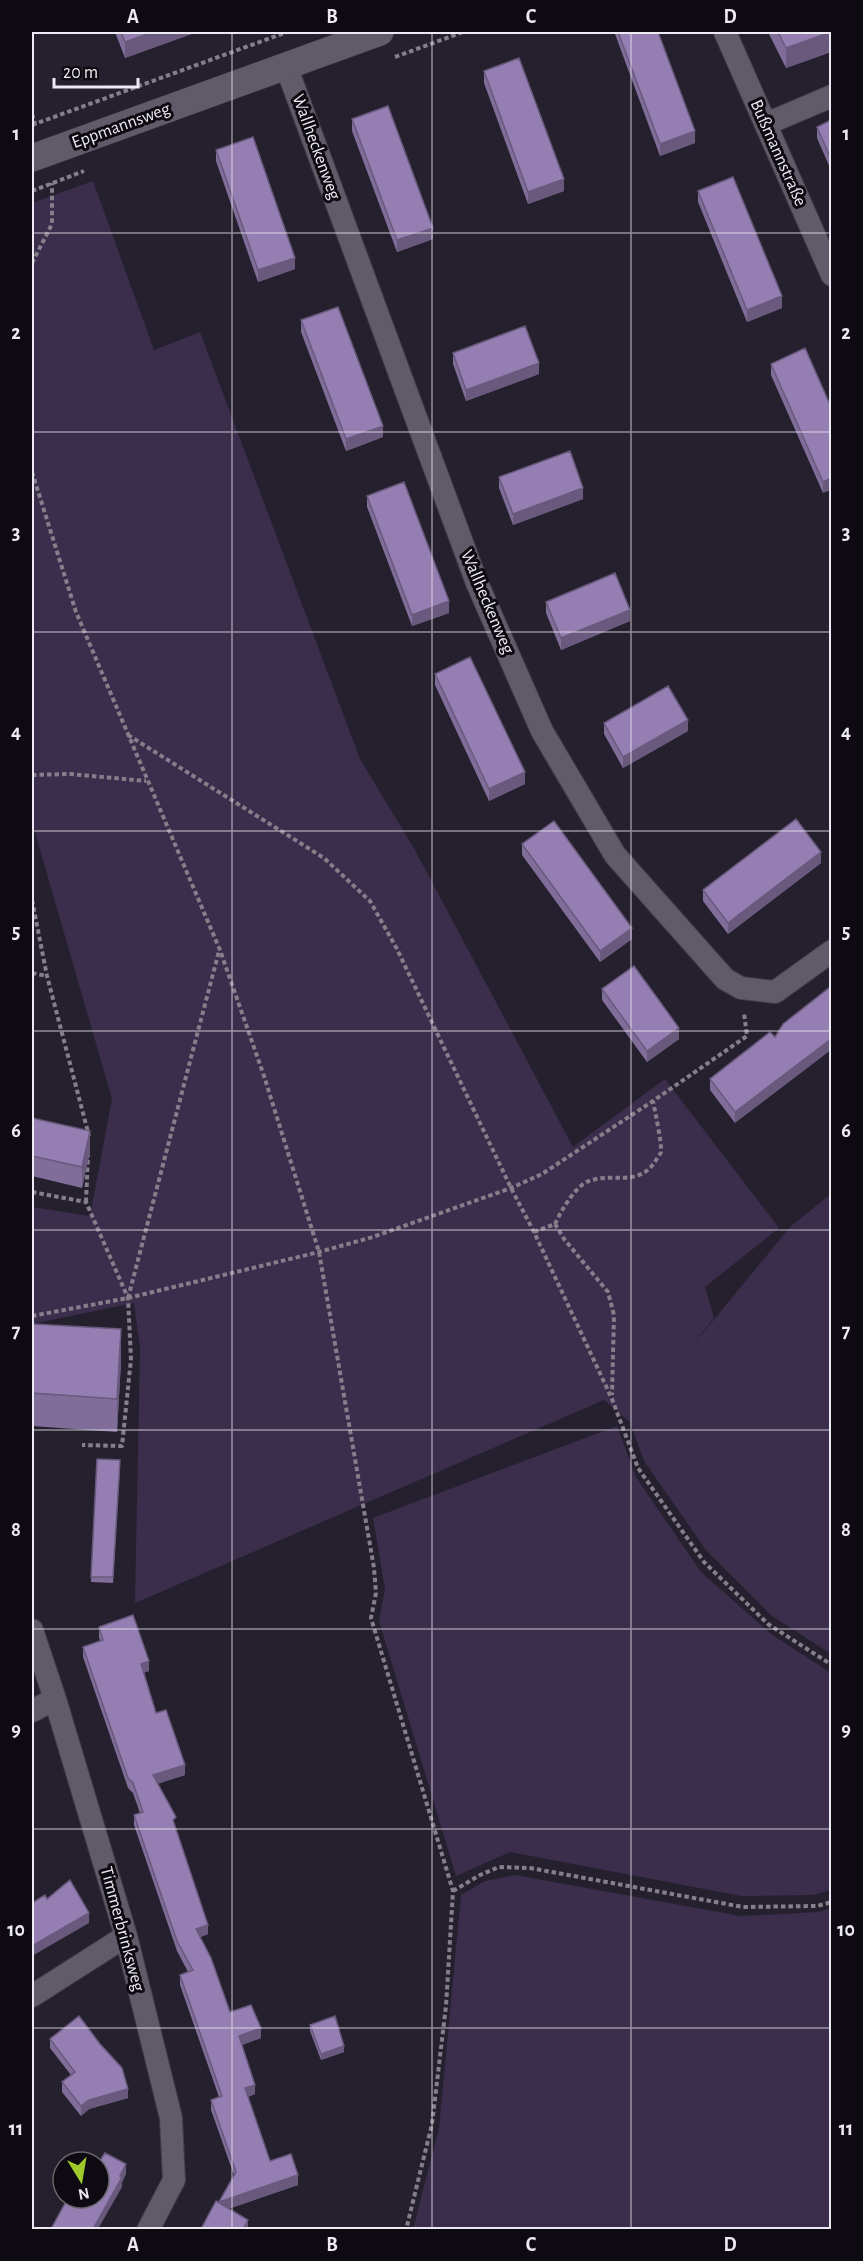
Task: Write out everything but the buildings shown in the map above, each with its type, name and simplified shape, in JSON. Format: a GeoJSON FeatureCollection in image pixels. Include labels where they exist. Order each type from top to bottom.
{"type":"FeatureCollection","features":[{"type":"Feature","properties":{"kind":"street","name":"Eppmannsweg"},"geometry":{"type":"LineString","coordinates":[[39,155],[380,32]]}},
{"type":"Feature","properties":{"kind":"street","name":"Bußmannstraße"},"geometry":{"type":"LineString","coordinates":[[725,32],[831,275]]}},
{"type":"Feature","properties":{"kind":"street","name":"Wallheckenweg"},"geometry":{"type":"LineString","coordinates":[[286,66],[477,583],[542,731],[615,855],[725,979],[741,988]]}},
{"type":"Feature","properties":{"kind":"street"},"geometry":{"type":"LineString","coordinates":[[766,124],[831,96]]}},
{"type":"Feature","properties":{"kind":"street"},"geometry":{"type":"LineString","coordinates":[[741,988],[775,992],[831,951]]}},
{"type":"Feature","properties":{"kind":"street","name":"Timmerbrinksweg"},"geometry":{"type":"LineString","coordinates":[[32,1630],[126,1935],[171,2118],[174,2180],[148,2229]]}},
{"type":"Feature","properties":{"kind":"street"},"geometry":{"type":"LineString","coordinates":[[32,1711],[55,1699]]}},
{"type":"Feature","properties":{"kind":"street"},"geometry":{"type":"LineString","coordinates":[[32,1996],[126,1935]]}},
{"type":"Feature","properties":{"kind":"path"},"geometry":{"type":"LineString","coordinates":[[33,124],[287,32]]}},
{"type":"Feature","properties":{"kind":"path"},"geometry":{"type":"LineString","coordinates":[[32,114],[39,155],[52,183],[52,224],[32,263]]}},
{"type":"Feature","properties":{"kind":"path"},"geometry":{"type":"LineString","coordinates":[[32,472],[76,612],[220,950],[264,1076],[319,1252],[374,1568],[376,1593],[371,1618],[453,1891],[446,2006],[432,2124],[406,2229]]}},
{"type":"Feature","properties":{"kind":"path"},"geometry":{"type":"LineString","coordinates":[[127,735],[324,858],[370,901],[397,949],[534,1232],[612,1399],[638,1468],[704,1562],[768,1624],[831,1665]]}},
{"type":"Feature","properties":{"kind":"path"},"geometry":{"type":"LineString","coordinates":[[32,775],[70,774],[147,781]]}},
{"type":"Feature","properties":{"kind":"path"},"geometry":{"type":"LineString","coordinates":[[32,900],[47,976],[89,1133],[86,1202],[128,1298]]}},
{"type":"Feature","properties":{"kind":"path"},"geometry":{"type":"LineString","coordinates":[[82,1445],[122,1446],[131,1359],[128,1298],[220,950]]}},
{"type":"Feature","properties":{"kind":"path"},"geometry":{"type":"LineString","coordinates":[[32,973],[47,976]]}},
{"type":"Feature","properties":{"kind":"path"},"geometry":{"type":"LineString","coordinates":[[32,1316],[128,1298],[373,1237],[511,1188],[542,1174],[747,1036],[741,988]]}},
{"type":"Feature","properties":{"kind":"path"},"geometry":{"type":"LineString","coordinates":[[534,1232],[555,1224],[568,1202],[588,1181],[627,1179],[646,1172],[654,1164],[661,1152],[653,1101]]}},
{"type":"Feature","properties":{"kind":"path"},"geometry":{"type":"LineString","coordinates":[[32,1192],[86,1202]]}},
{"type":"Feature","properties":{"kind":"path"},"geometry":{"type":"LineString","coordinates":[[555,1224],[564,1239],[608,1292],[614,1315],[612,1399]]}},
{"type":"Feature","properties":{"kind":"path"},"geometry":{"type":"LineString","coordinates":[[453,1891],[499,1867],[530,1868],[743,1907],[817,1906],[831,1902]]}},
{"type":"Feature","properties":{"kind":"shaded area"},"geometry":{"type":"Polygon","coordinates":[[[93,181],[154,350],[200,332],[360,759],[415,850],[573,1147],[665,1079],[779,1228],[705,1287],[714,1318],[683,1357],[791,1226],[831,1194],[831,1654],[772,1616],[706,1550],[644,1461],[630,1422],[604,1400],[135,1603],[140,1348],[134,1303],[32,1324],[32,1207],[90,1216],[112,1099],[32,822],[32,203],[93,181]]]}},
{"type":"Feature","properties":{"kind":"shaded area"},"geometry":{"type":"Polygon","coordinates":[[[617,1426],[636,1477],[701,1572],[771,1634],[831,1673],[831,1890],[813,1895],[741,1896],[510,1852],[456,1876],[379,1621],[385,1589],[373,1518],[617,1426]]]}},
{"type":"Feature","properties":{"kind":"shaded area"},"geometry":{"type":"Polygon","coordinates":[[[515,1875],[741,1916],[818,1912],[831,1908],[831,2229],[413,2229],[439,2128],[461,1895],[485,1881],[515,1875]]]}}]}
